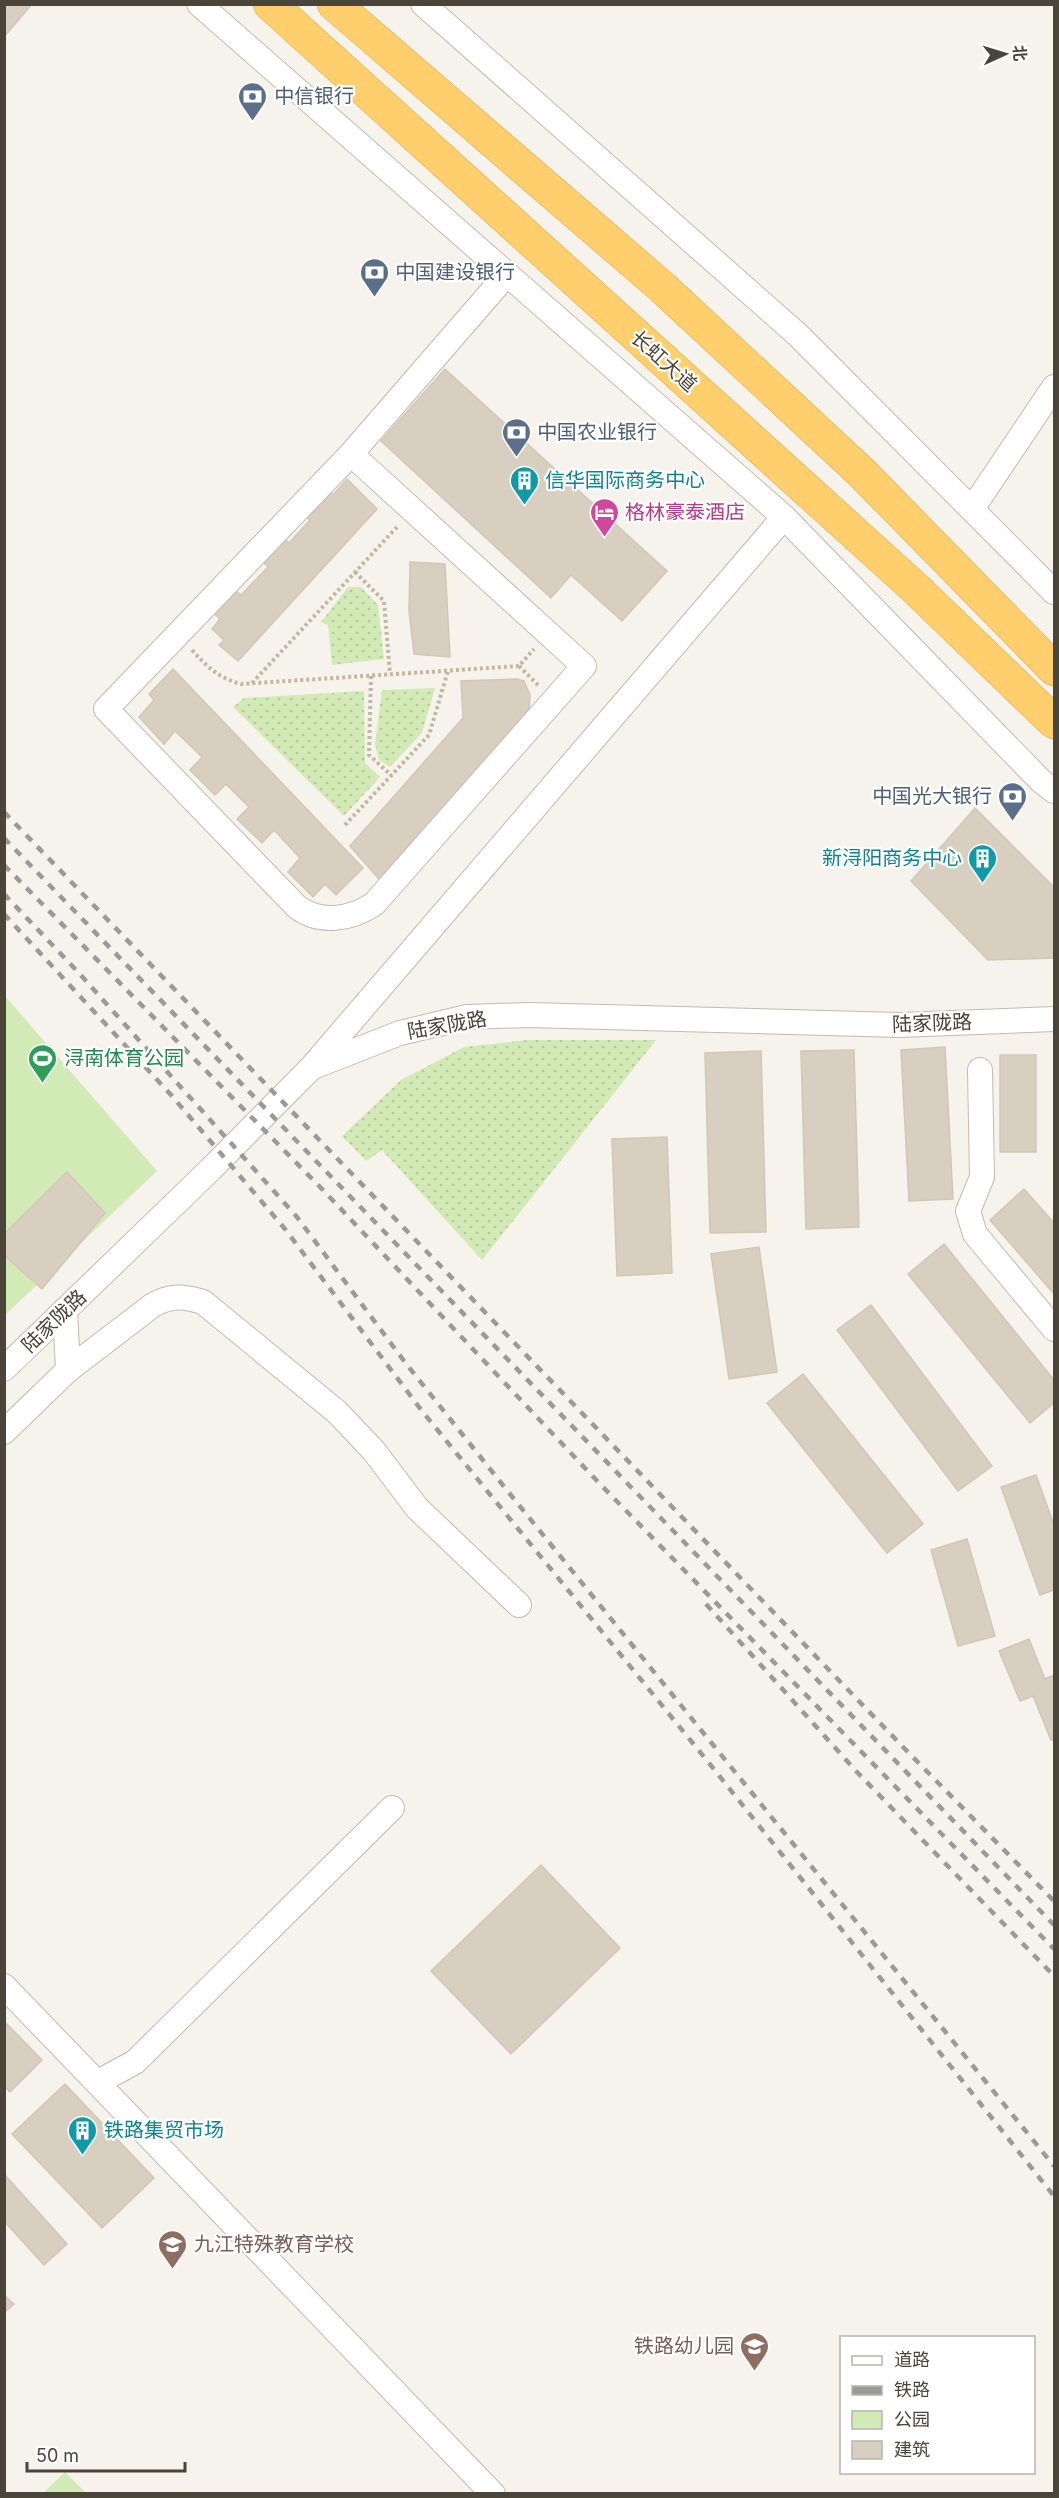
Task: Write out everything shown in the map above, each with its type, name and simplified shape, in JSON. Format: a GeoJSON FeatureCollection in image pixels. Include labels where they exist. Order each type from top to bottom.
{"type":"FeatureCollection","features":[{"type":"Feature","properties":{"kind":"highway","name":"长虹大道"},"geometry":{"type":"LineString","coordinates":[[270,4],[906,580],[1054,722]]}},
{"type":"Feature","properties":{"kind":"highway"},"geometry":{"type":"LineString","coordinates":[[334,4],[663,288],[862,473],[1054,669]]}},
{"type":"Feature","properties":{"kind":"street"},"geometry":{"type":"LineString","coordinates":[[199,4],[783,517],[1041,781],[1054,791]]}},
{"type":"Feature","properties":{"kind":"street"},"geometry":{"type":"LineString","coordinates":[[423,4],[798,335],[1054,592]]}},
{"type":"Feature","properties":{"kind":"street"},"geometry":{"type":"LineString","coordinates":[[351,454],[584,666],[374,904],[349,916],[324,918],[308,915],[297,907],[106,709],[351,454],[507,274]]}},
{"type":"Feature","properties":{"kind":"street"},"geometry":{"type":"LineString","coordinates":[[972,509],[1054,387]]}},
{"type":"Feature","properties":{"kind":"street"},"geometry":{"type":"LineString","coordinates":[[310,1068],[783,517]]}},
{"type":"Feature","properties":{"kind":"street","name":"陆家陇路"},"geometry":{"type":"LineString","coordinates":[[4,1369],[210,1170],[310,1068],[400,1033],[467,1017],[529,1015],[900,1025],[1054,1019]]}},
{"type":"Feature","properties":{"kind":"street"},"geometry":{"type":"LineString","coordinates":[[980,1070],[982,1178],[968,1211],[975,1234],[1054,1329]]}},
{"type":"Feature","properties":{"kind":"street"},"geometry":{"type":"LineString","coordinates":[[4,1432],[68,1370],[165,1299],[182,1296],[203,1302],[337,1412],[374,1451],[417,1508],[519,1605]]}},
{"type":"Feature","properties":{"kind":"street"},"geometry":{"type":"LineString","coordinates":[[65,1311],[68,1370]]}},
{"type":"Feature","properties":{"kind":"street"},"geometry":{"type":"LineString","coordinates":[[98,2082],[135,2062],[392,1808]]}},
{"type":"Feature","properties":{"kind":"street"},"geometry":{"type":"LineString","coordinates":[[4,1986],[493,2493]]}},
{"type":"Feature","properties":{"kind":"path"},"geometry":{"type":"LineString","coordinates":[[252,683],[412,510]]}},
{"type":"Feature","properties":{"kind":"path"},"geometry":{"type":"LineString","coordinates":[[355,572],[384,601],[390,674]]}},
{"type":"Feature","properties":{"kind":"path"},"geometry":{"type":"LineString","coordinates":[[178,634],[207,667],[224,679],[241,684],[519,666],[548,633]]}},
{"type":"Feature","properties":{"kind":"path"},"geometry":{"type":"LineString","coordinates":[[345,825],[429,735],[448,671]]}},
{"type":"Feature","properties":{"kind":"path"},"geometry":{"type":"LineString","coordinates":[[371,676],[369,755],[391,775]]}},
{"type":"Feature","properties":{"kind":"green space"},"geometry":{"type":"Polygon","coordinates":[[[348,587],[361,587],[378,605],[384,659],[332,665],[328,625],[321,622],[348,587]]]}},
{"type":"Feature","properties":{"kind":"green space"},"geometry":{"type":"Polygon","coordinates":[[[435,688],[422,733],[390,767],[379,760],[375,744],[382,690],[435,688]]]}},
{"type":"Feature","properties":{"kind":"green space"},"geometry":{"type":"Polygon","coordinates":[[[364,691],[365,763],[380,777],[344,816],[233,707],[244,698],[364,691]]]}},
{"type":"Feature","properties":{"kind":"green space","name":"浔南体育公园"},"geometry":{"type":"Polygon","coordinates":[[[4,995],[157,1171],[5,1315],[4,1315],[4,995]]]}},
{"type":"Feature","properties":{"kind":"green space"},"geometry":{"type":"Polygon","coordinates":[[[527,1040],[656,1040],[482,1260],[382,1150],[366,1161],[342,1136],[401,1080],[464,1047],[527,1040]]]}},
{"type":"Feature","properties":{"kind":"green space"},"geometry":{"type":"Polygon","coordinates":[[[65,2472],[86,2493],[43,2493],[65,2472]]]}},
{"type":"Feature","properties":{"kind":"building"},"geometry":{"type":"Polygon","coordinates":[[[4,4],[32,4],[4,37],[4,4]]]}},
{"type":"Feature","properties":{"kind":"building","name":"信华国际商务中心"},"geometry":{"type":"Polygon","coordinates":[[[445,369],[667,571],[622,621],[571,575],[551,598],[381,441],[445,369]]]}},
{"type":"Feature","properties":{"kind":"building"},"geometry":{"type":"Polygon","coordinates":[[[347,479],[377,509],[238,661],[219,645],[224,640],[212,629],[220,619],[214,613],[236,591],[241,595],[268,567],[262,561],[284,538],[289,543],[310,520],[305,516],[328,490],[333,495],[347,479]]]}},
{"type":"Feature","properties":{"kind":"building"},"geometry":{"type":"Polygon","coordinates":[[[410,562],[445,564],[450,657],[414,654],[409,611],[410,562]]]}},
{"type":"Feature","properties":{"kind":"building"},"geometry":{"type":"Polygon","coordinates":[[[173,669],[363,868],[336,895],[325,884],[313,897],[288,872],[300,858],[274,830],[262,843],[237,819],[249,807],[226,784],[215,795],[190,770],[202,757],[175,731],[164,744],[139,717],[154,700],[149,694],[173,669]]]}},
{"type":"Feature","properties":{"kind":"building"},"geometry":{"type":"Polygon","coordinates":[[[516,679],[524,681],[530,695],[529,713],[379,879],[350,846],[463,718],[461,681],[516,679]]]}},
{"type":"Feature","properties":{"kind":"building","name":"新浔阳商务中心"},"geometry":{"type":"Polygon","coordinates":[[[975,808],[1054,887],[1054,958],[988,960],[911,881],[975,808]]]}},
{"type":"Feature","properties":{"kind":"building"},"geometry":{"type":"Polygon","coordinates":[[[945,1047],[953,1199],[909,1201],[901,1050],[945,1047]]]}},
{"type":"Feature","properties":{"kind":"building"},"geometry":{"type":"Polygon","coordinates":[[[854,1050],[859,1227],[806,1229],[801,1051],[854,1050]]]}},
{"type":"Feature","properties":{"kind":"building"},"geometry":{"type":"Polygon","coordinates":[[[761,1051],[766,1232],[710,1233],[705,1053],[761,1051]]]}},
{"type":"Feature","properties":{"kind":"building"},"geometry":{"type":"Polygon","coordinates":[[[1000,1055],[1036,1055],[1036,1152],[1000,1152],[1000,1055]]]}},
{"type":"Feature","properties":{"kind":"building"},"geometry":{"type":"Polygon","coordinates":[[[667,1137],[672,1273],[617,1276],[612,1139],[667,1137]]]}},
{"type":"Feature","properties":{"kind":"building"},"geometry":{"type":"Polygon","coordinates":[[[67,1172],[105,1213],[42,1289],[4,1255],[4,1234],[67,1172]]]}},
{"type":"Feature","properties":{"kind":"building"},"geometry":{"type":"Polygon","coordinates":[[[1024,1189],[1054,1223],[1054,1294],[990,1220],[1024,1189]]]}},
{"type":"Feature","properties":{"kind":"building"},"geometry":{"type":"Polygon","coordinates":[[[944,1244],[1054,1380],[1054,1403],[1030,1423],[908,1274],[944,1244]]]}},
{"type":"Feature","properties":{"kind":"building"},"geometry":{"type":"Polygon","coordinates":[[[759,1247],[777,1372],[729,1379],[711,1254],[759,1247]]]}},
{"type":"Feature","properties":{"kind":"building"},"geometry":{"type":"Polygon","coordinates":[[[871,1305],[992,1466],[958,1491],[837,1330],[871,1305]]]}},
{"type":"Feature","properties":{"kind":"building"},"geometry":{"type":"Polygon","coordinates":[[[803,1374],[923,1524],[887,1553],[767,1403],[803,1374]]]}},
{"type":"Feature","properties":{"kind":"building"},"geometry":{"type":"Polygon","coordinates":[[[1036,1475],[1054,1525],[1054,1590],[1040,1595],[1001,1487],[1036,1475]]]}},
{"type":"Feature","properties":{"kind":"building"},"geometry":{"type":"Polygon","coordinates":[[[967,1539],[995,1636],[958,1646],[931,1550],[967,1539]]]}},
{"type":"Feature","properties":{"kind":"building"},"geometry":{"type":"Polygon","coordinates":[[[1029,1639],[1045,1679],[1054,1675],[1054,1739],[1051,1740],[1033,1696],[1020,1701],[999,1651],[1029,1639]]]}},
{"type":"Feature","properties":{"kind":"building"},"geometry":{"type":"Polygon","coordinates":[[[541,1865],[620,1948],[511,2054],[431,1971],[541,1865]]]}},
{"type":"Feature","properties":{"kind":"building"},"geometry":{"type":"Polygon","coordinates":[[[4,2021],[42,2060],[10,2092],[4,2086],[4,2021]]]}},
{"type":"Feature","properties":{"kind":"building","name":"铁路集贸市场"},"geometry":{"type":"Polygon","coordinates":[[[65,2084],[154,2178],[102,2228],[12,2134],[65,2084]]]}},
{"type":"Feature","properties":{"kind":"building"},"geometry":{"type":"Polygon","coordinates":[[[4,2174],[67,2244],[44,2265],[4,2221],[4,2174]]]}},
{"type":"Feature","properties":{"kind":"building"},"geometry":{"type":"Polygon","coordinates":[[[4,2295],[14,2304],[4,2313],[4,2295]]]}},
{"type":"Feature","properties":{"kind":"railway"},"geometry":{"type":"LineString","coordinates":[[4,812],[1054,1901]]}},
{"type":"Feature","properties":{"kind":"railway"},"geometry":{"type":"LineString","coordinates":[[4,838],[1054,1925]]}},
{"type":"Feature","properties":{"kind":"railway"},"geometry":{"type":"LineString","coordinates":[[4,865],[323,1190],[600,1484],[1054,1949]]}},
{"type":"Feature","properties":{"kind":"railway"},"geometry":{"type":"LineString","coordinates":[[4,894],[78,972],[297,1217],[407,1365],[1054,2166]]}},
{"type":"Feature","properties":{"kind":"railway"},"geometry":{"type":"LineString","coordinates":[[4,914],[172,1096],[285,1229],[422,1411],[709,1763],[1054,2196]]}},
{"type":"Feature","properties":{"kind":"railway"},"geometry":{"type":"LineString","coordinates":[[706,1604],[856,1771],[1054,1976]]}},
{"type":"Feature","properties":{"kind":"place","name":"中信银行"},"geometry":{"type":"Point","coordinates":[253,122]}},
{"type":"Feature","properties":{"kind":"place","name":"中国建设银行"},"geometry":{"type":"Point","coordinates":[374,298]}},
{"type":"Feature","properties":{"kind":"place","name":"中国农业银行"},"geometry":{"type":"Point","coordinates":[516,458]}},
{"type":"Feature","properties":{"kind":"place","name":"信华国际商务中心"},"geometry":{"type":"Point","coordinates":[524,506]}},
{"type":"Feature","properties":{"kind":"place","name":"格林豪泰酒店"},"geometry":{"type":"Point","coordinates":[604,538]}},
{"type":"Feature","properties":{"kind":"place","name":"中国光大银行"},"geometry":{"type":"Point","coordinates":[1013,822]}},
{"type":"Feature","properties":{"kind":"place","name":"新浔阳商务中心"},"geometry":{"type":"Point","coordinates":[983,884]}},
{"type":"Feature","properties":{"kind":"place","name":"浔南体育公园"},"geometry":{"type":"Point","coordinates":[43,1084]}},
{"type":"Feature","properties":{"kind":"place","name":"铁路集贸市场"},"geometry":{"type":"Point","coordinates":[83,2156]}},
{"type":"Feature","properties":{"kind":"place","name":"九江特殊教育学校"},"geometry":{"type":"Point","coordinates":[173,2270]}},
{"type":"Feature","properties":{"kind":"place","name":"铁路幼儿园"},"geometry":{"type":"Point","coordinates":[755,2372]}}]}
